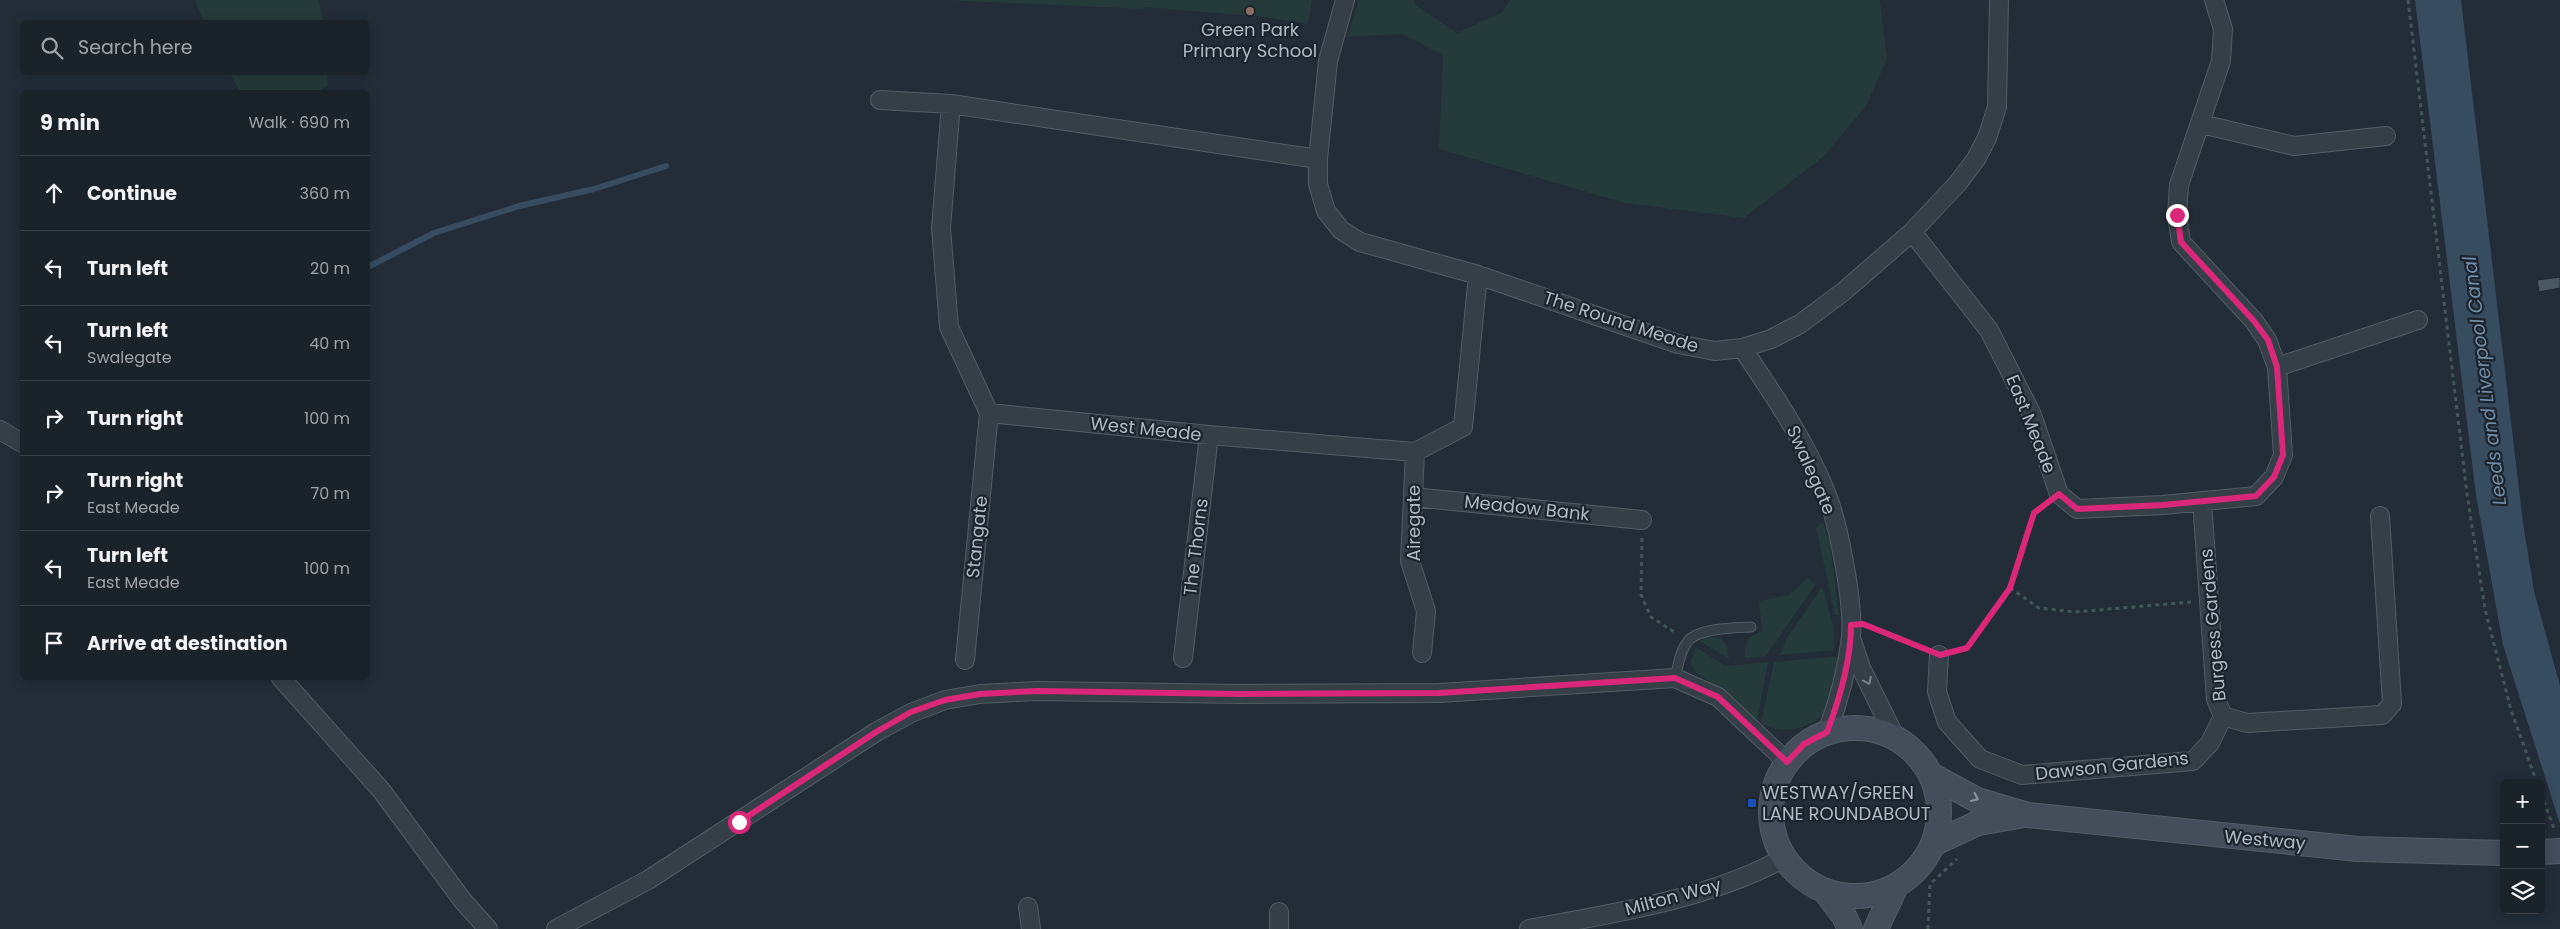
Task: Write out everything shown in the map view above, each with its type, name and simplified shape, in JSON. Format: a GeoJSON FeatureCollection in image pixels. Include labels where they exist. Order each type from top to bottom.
{"type":"FeatureCollection","features":[{"type":"Feature","properties":{"kind":"main road"},"geometry":{"type":"LineString","coordinates":[[1857,727],[1880,731],[1904,743],[1920,758],[1931,775],[1937,791],[1940,810],[1933,844],[1916,870],[1896,886],[1879,893],[1843,896],[1825,891],[1805,880],[1784,858],[1775,839],[1770,816],[1772,795],[1778,777],[1787,762],[1804,744],[1827,732],[1857,727]]}},
{"type":"Feature","properties":{"kind":"main road","name":"Westway"},"geometry":{"type":"LineString","coordinates":[[1931,775],[1978,800],[2028,816],[2358,849],[2500,853]]}},
{"type":"Feature","properties":{"kind":"main road","name":"Westway"},"geometry":{"type":"LineString","coordinates":[[1933,844],[1978,823],[2028,816]]}},
{"type":"Feature","properties":{"kind":"main road"},"geometry":{"type":"LineString","coordinates":[[1876,929],[1896,886]]}},
{"type":"Feature","properties":{"kind":"main road"},"geometry":{"type":"LineString","coordinates":[[1825,891],[1844,916],[1850,929]]}},
{"type":"Feature","properties":{"kind":"street","name":"The Round Meade"},"geometry":{"type":"LineString","coordinates":[[1345,0],[1328,61],[1318,159],[1318,184],[1326,211],[1341,230],[1360,242],[1478,275],[1678,344],[1715,351],[1742,348],[1771,339],[1800,324],[1843,292],[1912,232],[1958,183],[1976,159],[1987,138],[1997,107],[1999,0]]}},
{"type":"Feature","properties":{"kind":"street","name":"East Meade"},"geometry":{"type":"LineString","coordinates":[[1912,232],[1989,330],[2032,415],[2059,494],[2077,509],[2256,496],[2274,477],[2283,455],[2277,367],[2268,340],[2254,321],[2181,242],[2177,215],[2179,185],[2221,61],[2223,29],[2216,0]]}},
{"type":"Feature","properties":{"kind":"street"},"geometry":{"type":"LineString","coordinates":[[880,100],[951,104],[1318,159]]}},
{"type":"Feature","properties":{"kind":"street"},"geometry":{"type":"LineString","coordinates":[[951,104],[941,228],[950,327],[989,414]]}},
{"type":"Feature","properties":{"kind":"street"},"geometry":{"type":"LineString","coordinates":[[2201,124],[2294,146],[2386,136]]}},
{"type":"Feature","properties":{"kind":"street"},"geometry":{"type":"LineString","coordinates":[[1415,452],[1463,427],[1478,275]]}},
{"type":"Feature","properties":{"kind":"street"},"geometry":{"type":"LineString","coordinates":[[2277,367],[2418,320]]}},
{"type":"Feature","properties":{"kind":"street","name":"Swalegate"},"geometry":{"type":"LineString","coordinates":[[1742,348],[1773,393],[1808,453],[1828,497],[1840,543],[1851,630],[1861,668],[1896,739]]}},
{"type":"Feature","properties":{"kind":"street","name":"West Meade"},"geometry":{"type":"LineString","coordinates":[[989,414],[1415,452]]}},
{"type":"Feature","properties":{"kind":"street","name":"Stangate"},"geometry":{"type":"LineString","coordinates":[[964,660],[989,414]]}},
{"type":"Feature","properties":{"kind":"street"},"geometry":{"type":"LineString","coordinates":[[0,430],[20,442]]}},
{"type":"Feature","properties":{"kind":"street","name":"The Thorns"},"geometry":{"type":"LineString","coordinates":[[1183,658],[1210,435]]}},
{"type":"Feature","properties":{"kind":"street","name":"Airegate"},"geometry":{"type":"LineString","coordinates":[[1415,452],[1410,561],[1426,611],[1422,653]]}},
{"type":"Feature","properties":{"kind":"street","name":"Meadow Bank"},"geometry":{"type":"LineString","coordinates":[[1413,497],[1642,520]]}},
{"type":"Feature","properties":{"kind":"street","name":"Burgess Gardens"},"geometry":{"type":"LineString","coordinates":[[2202,501],[2216,699],[2223,716],[2247,723],[2382,715],[2392,704],[2380,516]]}},
{"type":"Feature","properties":{"kind":"street","name":"Swalegate"},"geometry":{"type":"LineString","coordinates":[[1827,732],[1838,703],[1851,630]]}},
{"type":"Feature","properties":{"kind":"street","name":"Dawson Gardens"},"geometry":{"type":"LineString","coordinates":[[1940,655],[1937,692],[1947,722],[1980,759],[2022,775],[2193,761],[2210,743],[2223,716]]}},
{"type":"Feature","properties":{"kind":"street"},"geometry":{"type":"LineString","coordinates":[[556,929],[648,880],[876,732],[911,712],[945,700],[980,694],[1037,691],[1240,694],[1439,693],[1675,678],[1718,697],[1787,762]]}},
{"type":"Feature","properties":{"kind":"street"},"geometry":{"type":"LineString","coordinates":[[283,680],[381,790],[463,901],[488,929]]}},
{"type":"Feature","properties":{"kind":"street","name":"Milton Way"},"geometry":{"type":"LineString","coordinates":[[1529,929],[1608,914],[1683,896],[1746,876],[1784,858]]}},
{"type":"Feature","properties":{"kind":"street"},"geometry":{"type":"LineString","coordinates":[[1028,907],[1031,929]]}},
{"type":"Feature","properties":{"kind":"lane"},"geometry":{"type":"LineString","coordinates":[[1675,678],[1680,658],[1688,640],[1708,631],[1751,627]]}},
{"type":"Feature","properties":{"kind":"path"},"geometry":{"type":"LineString","coordinates":[[2408,0],[2467,494],[2485,608],[2511,710],[2536,779]]}},
{"type":"Feature","properties":{"kind":"path"},"geometry":{"type":"LineString","coordinates":[[1851,630],[1863,624],[1940,655],[1967,648],[2010,588],[2034,513],[2059,494]]}},
{"type":"Feature","properties":{"kind":"path"},"geometry":{"type":"LineString","coordinates":[[1642,520],[1641,595],[1651,617],[1688,640]]}},
{"type":"Feature","properties":{"kind":"path"},"geometry":{"type":"LineString","coordinates":[[2010,588],[2039,608],[2075,612],[2209,601]]}},
{"type":"Feature","properties":{"kind":"path"},"geometry":{"type":"LineString","coordinates":[[2545,811],[2553,846]]}},
{"type":"Feature","properties":{"kind":"path"},"geometry":{"type":"LineString","coordinates":[[1928,929],[1930,884],[1958,858]]}},
{"type":"Feature","properties":{"kind":"green space"},"geometry":{"type":"Polygon","coordinates":[[[195,0],[318,0],[323,20],[203,20],[195,0]]]}},
{"type":"Feature","properties":{"kind":"green space","name":"Green Park Primary School"},"geometry":{"type":"Polygon","coordinates":[[[941,0],[1312,0],[1308,24],[1266,17],[1145,7],[1145,9],[941,0]]]}},
{"type":"Feature","properties":{"kind":"green space"},"geometry":{"type":"Polygon","coordinates":[[[1359,0],[1414,0],[1415,5],[1457,33],[1502,12],[1510,0],[1880,0],[1887,59],[1866,106],[1824,156],[1744,218],[1625,203],[1439,149],[1443,55],[1402,34],[1347,37],[1359,0]]]}},
{"type":"Feature","properties":{"kind":"green space"},"geometry":{"type":"Polygon","coordinates":[[[231,75],[327,75],[328,86],[320,90],[239,90],[231,75]]]}},
{"type":"Feature","properties":{"kind":"green space"},"geometry":{"type":"Polygon","coordinates":[[[1823,522],[1830,543],[1839,615],[1835,615],[1816,527],[1823,522]]]}},
{"type":"Feature","properties":{"kind":"green space"},"geometry":{"type":"Polygon","coordinates":[[[1808,578],[1815,585],[1766,656],[1745,658],[1745,647],[1749,637],[1762,631],[1759,601],[1789,595],[1808,578]]]}},
{"type":"Feature","properties":{"kind":"green space"},"geometry":{"type":"Polygon","coordinates":[[[1821,588],[1823,588],[1833,626],[1834,650],[1780,655],[1787,638],[1821,588]]]}},
{"type":"Feature","properties":{"kind":"green space"},"geometry":{"type":"Polygon","coordinates":[[[1708,636],[1722,639],[1727,647],[1729,659],[1699,641],[1708,636]]]}},
{"type":"Feature","properties":{"kind":"green space"},"geometry":{"type":"Polygon","coordinates":[[[1696,647],[1725,666],[1768,662],[1757,721],[1695,671],[1690,662],[1696,647]]]}},
{"type":"Feature","properties":{"kind":"green space"},"geometry":{"type":"Polygon","coordinates":[[[1840,656],[1832,698],[1827,708],[1812,723],[1792,729],[1781,729],[1761,723],[1774,662],[1840,656]]]}},
{"type":"Feature","properties":{"kind":"water","name":"Leeds and Liverpool Canal"},"geometry":{"type":"Polygon","coordinates":[[[2415,0],[2461,0],[2523,523],[2534,591],[2560,686],[2560,824],[2503,645],[2476,495],[2415,0]]]}},
{"type":"Feature","properties":{"kind":"building"},"geometry":{"type":"Polygon","coordinates":[[[2560,277],[2560,288],[2539,292],[2537,280],[2560,277]]]}},
{"type":"Feature","properties":{"kind":"waterway"},"geometry":{"type":"LineString","coordinates":[[370,266],[434,233],[519,206],[594,189],[666,166]]}},
{"type":"Feature","properties":{"kind":"place","name":"Green Park Primary School"},"geometry":{"type":"Point","coordinates":[1250,11]}},
{"type":"Feature","properties":{"kind":"place","name":"WESTWAY/GREEN LANE ROUNDABOUT"},"geometry":{"type":"Point","coordinates":[1752,803]}},
{"type":"Feature","properties":{"kind":"route"},"geometry":{"type":"LineString","coordinates":[[739,822],[876,732],[911,712],[945,700],[980,694],[1037,691],[1240,694],[1439,693],[1675,678],[1718,697],[1787,762],[1804,744],[1827,732],[1838,703],[1846,671],[1851,625],[1863,624],[1940,655],[1967,648],[2010,588],[2034,513],[2059,494],[2077,509],[2163,505],[2256,496],[2274,477],[2283,455],[2277,367],[2268,340],[2219,281],[2181,242],[2177,215]]}}]}
